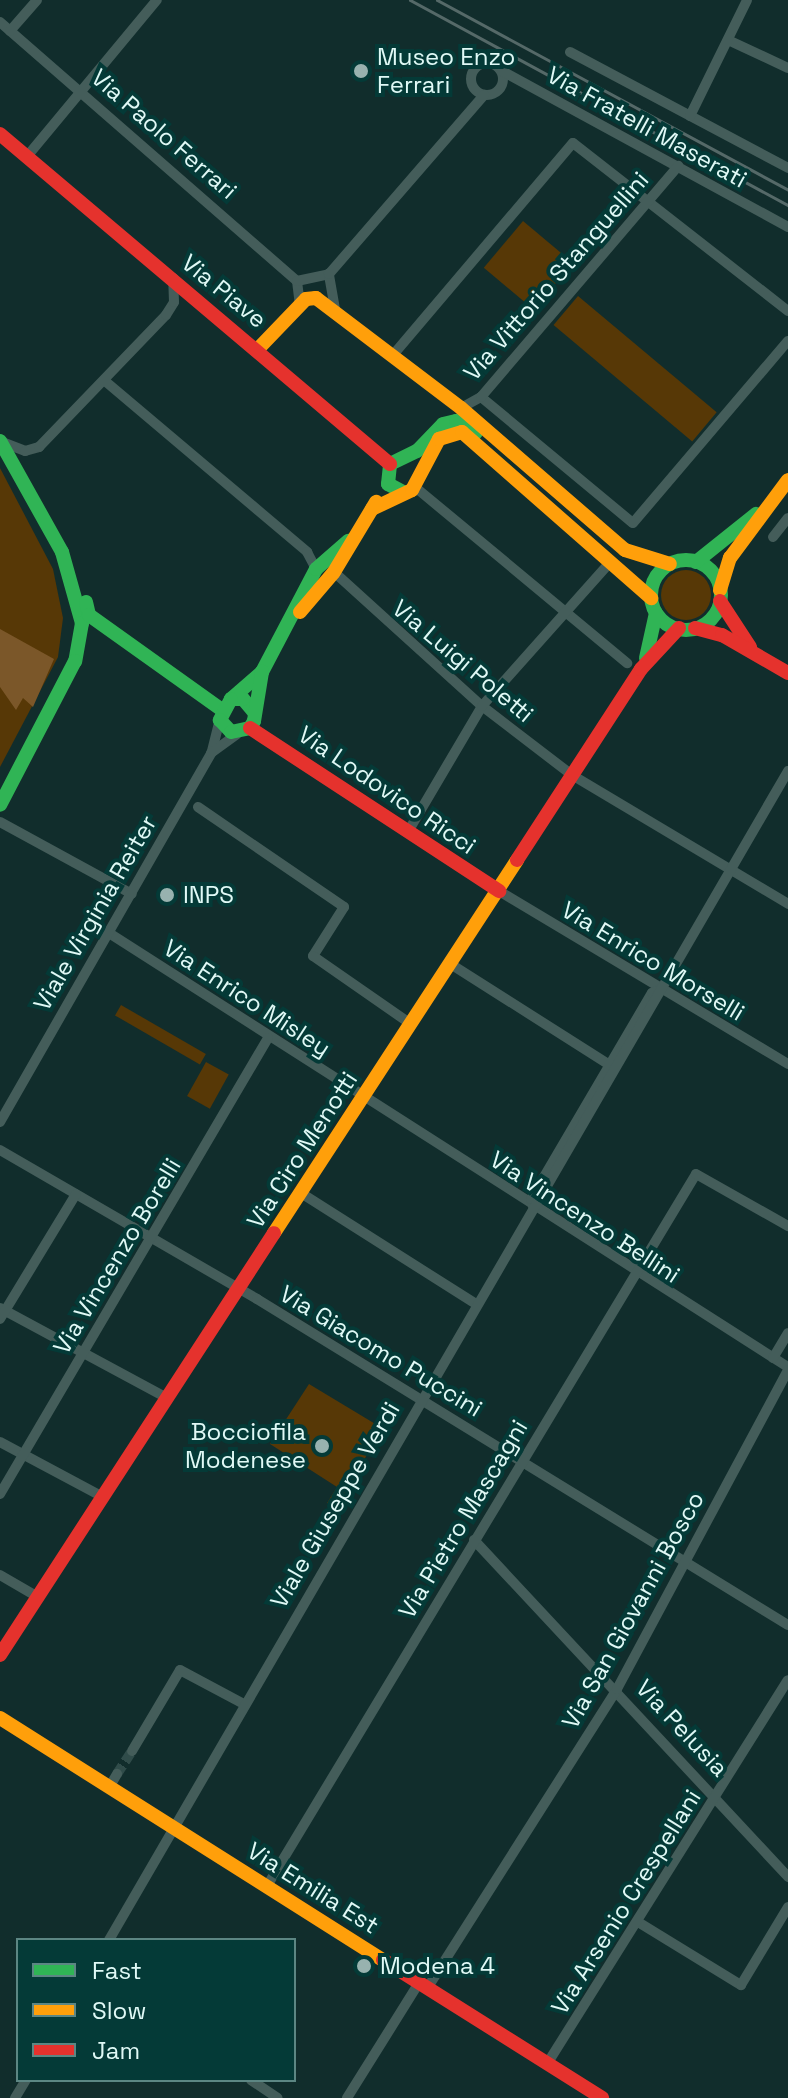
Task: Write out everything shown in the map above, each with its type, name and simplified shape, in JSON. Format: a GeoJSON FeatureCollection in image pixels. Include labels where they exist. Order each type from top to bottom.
{"type":"FeatureCollection","features":[{"type":"Feature","properties":{"kind":"street"},"geometry":{"type":"LineString","coordinates":[[10,31],[37,0]]}},
{"type":"Feature","properties":{"kind":"street"},"geometry":{"type":"LineString","coordinates":[[29,154],[79,90],[157,0]]}},
{"type":"Feature","properties":{"kind":"street"},"geometry":{"type":"LineString","coordinates":[[690,116],[747,0]]}},
{"type":"Feature","properties":{"kind":"street","name":"Via Paolo Ferrari"},"geometry":{"type":"LineString","coordinates":[[0,22],[297,281]]}},
{"type":"Feature","properties":{"kind":"street"},"geometry":{"type":"LineString","coordinates":[[728,40],[788,68]]}},
{"type":"Feature","properties":{"kind":"street"},"geometry":{"type":"LineString","coordinates":[[570,52],[788,168]]}},
{"type":"Feature","properties":{"kind":"street"},"geometry":{"type":"LineString","coordinates":[[300,304],[297,281],[329,274],[484,95],[501,88],[502,71],[491,63],[473,70],[472,85],[484,95]]}},
{"type":"Feature","properties":{"kind":"street","name":"Via Fratelli Maserati"},"geometry":{"type":"LineString","coordinates":[[502,71],[788,227]]}},
{"type":"Feature","properties":{"kind":"street","name":"Via Fratelli Maserati"},"geometry":{"type":"LineString","coordinates":[[501,88],[528,86]]}},
{"type":"Feature","properties":{"kind":"street","name":"Via Piave"},"geometry":{"type":"LineString","coordinates":[[0,134],[29,154],[173,278],[397,462],[419,471]]}},
{"type":"Feature","properties":{"kind":"street"},"geometry":{"type":"LineString","coordinates":[[393,355],[564,148],[583,145],[648,203],[788,311]]}},
{"type":"Feature","properties":{"kind":"street","name":"Via Vittorio Stanguellini"},"geometry":{"type":"LineString","coordinates":[[461,408],[481,397],[678,166]]}},
{"type":"Feature","properties":{"kind":"street"},"geometry":{"type":"LineString","coordinates":[[329,274],[335,309]]}},
{"type":"Feature","properties":{"kind":"street"},"geometry":{"type":"LineString","coordinates":[[0,441],[34,451],[166,315],[174,302],[173,278]]}},
{"type":"Feature","properties":{"kind":"street"},"geometry":{"type":"LineString","coordinates":[[259,348],[300,304],[316,298],[335,309],[461,408],[632,554],[670,564],[696,562],[771,501]]}},
{"type":"Feature","properties":{"kind":"street"},"geometry":{"type":"LineString","coordinates":[[481,397],[633,523],[788,341]]}},
{"type":"Feature","properties":{"kind":"street"},"geometry":{"type":"LineString","coordinates":[[105,381],[320,563]]}},
{"type":"Feature","properties":{"kind":"street"},"geometry":{"type":"LineString","coordinates":[[297,615],[334,572],[348,541],[372,509],[397,462],[443,424],[460,422],[587,517]]}},
{"type":"Feature","properties":{"kind":"street"},"geometry":{"type":"LineString","coordinates":[[372,509],[409,490],[439,439],[462,432],[651,598]]}},
{"type":"Feature","properties":{"kind":"street"},"geometry":{"type":"LineString","coordinates":[[0,441],[62,552],[89,615],[224,709],[244,731],[254,712],[262,672]]}},
{"type":"Feature","properties":{"kind":"street"},"geometry":{"type":"LineString","coordinates":[[386,480],[409,490],[634,666]]}},
{"type":"Feature","properties":{"kind":"street"},"geometry":{"type":"LineString","coordinates":[[695,628],[714,615],[730,558],[788,480]]}},
{"type":"Feature","properties":{"kind":"street"},"geometry":{"type":"LineString","coordinates":[[773,537],[788,518]]}},
{"type":"Feature","properties":{"kind":"street"},"geometry":{"type":"LineString","coordinates":[[211,753],[224,709],[262,672],[297,615],[320,563],[348,541]]}},
{"type":"Feature","properties":{"kind":"street"},"geometry":{"type":"LineString","coordinates":[[0,805],[78,653],[81,611],[62,552]]}},
{"type":"Feature","properties":{"kind":"street"},"geometry":{"type":"LineString","coordinates":[[696,562],[713,572],[720,595],[755,653]]}},
{"type":"Feature","properties":{"kind":"street"},"geometry":{"type":"LineString","coordinates":[[670,564],[654,582],[651,598],[656,613],[679,628],[695,628],[755,653],[788,673]]}},
{"type":"Feature","properties":{"kind":"street"},"geometry":{"type":"LineString","coordinates":[[409,830],[482,706],[606,567]]}},
{"type":"Feature","properties":{"kind":"street","name":"Via Luigi Poletti"},"geometry":{"type":"LineString","coordinates":[[334,572],[482,706],[572,775],[788,904]]}},
{"type":"Feature","properties":{"kind":"street","name":"Via Ciro Menotti"},"geometry":{"type":"LineString","coordinates":[[0,1655],[449,963],[499,891],[572,775],[634,666],[656,613]]}},
{"type":"Feature","properties":{"kind":"street","name":"Via Ciro Menotti"},"geometry":{"type":"LineString","coordinates":[[634,666],[679,628]]}},
{"type":"Feature","properties":{"kind":"street"},"geometry":{"type":"LineString","coordinates":[[224,709],[243,699],[254,712]]}},
{"type":"Feature","properties":{"kind":"street","name":"Via Lodovico Ricci"},"geometry":{"type":"LineString","coordinates":[[244,731],[409,830],[499,891]]}},
{"type":"Feature","properties":{"kind":"street","name":"Viale Virginia Reiter"},"geometry":{"type":"LineString","coordinates":[[0,1122],[211,753],[244,731]]}},
{"type":"Feature","properties":{"kind":"street","name":"Viale Giuseppe Verdi"},"geometry":{"type":"LineString","coordinates":[[110,1938],[419,1398],[533,1206],[531,1199],[614,1068],[652,993],[661,989],[788,771]]}},
{"type":"Feature","properties":{"kind":"street"},"geometry":{"type":"LineString","coordinates":[[198,807],[344,907],[313,956],[411,1024]]}},
{"type":"Feature","properties":{"kind":"street"},"geometry":{"type":"LineString","coordinates":[[0,822],[132,894]]}},
{"type":"Feature","properties":{"kind":"street","name":"Via Enrico Morselli"},"geometry":{"type":"LineString","coordinates":[[499,891],[788,1064]]}},
{"type":"Feature","properties":{"kind":"street","name":"Via Enrico Misley"},"geometry":{"type":"LineString","coordinates":[[109,933],[363,1097]]}},
{"type":"Feature","properties":{"kind":"street"},"geometry":{"type":"LineString","coordinates":[[449,963],[614,1068]]}},
{"type":"Feature","properties":{"kind":"street","name":"Via Vincenzo Borelli"},"geometry":{"type":"LineString","coordinates":[[0,1494],[268,1038]]}},
{"type":"Feature","properties":{"kind":"street","name":"Via Vincenzo Bellini"},"geometry":{"type":"LineString","coordinates":[[363,1097],[635,1275],[788,1368]]}},
{"type":"Feature","properties":{"kind":"street","name":"Via Giacomo Puccini"},"geometry":{"type":"LineString","coordinates":[[0,1150],[239,1288],[788,1625]]}},
{"type":"Feature","properties":{"kind":"street","name":"Via Pietro Mascagni"},"geometry":{"type":"LineString","coordinates":[[267,1886],[520,1460],[696,1174],[788,1226]]}},
{"type":"Feature","properties":{"kind":"street"},"geometry":{"type":"LineString","coordinates":[[301,1193],[474,1303]]}},
{"type":"Feature","properties":{"kind":"street"},"geometry":{"type":"LineString","coordinates":[[76,1194],[2,1313],[83,1352],[167,1398]]}},
{"type":"Feature","properties":{"kind":"street"},"geometry":{"type":"LineString","coordinates":[[773,1358],[788,1333]]}},
{"type":"Feature","properties":{"kind":"street","name":"Via San Giovanni Bosco"},"geometry":{"type":"LineString","coordinates":[[347,2098],[617,1689],[681,1562],[788,1368]]}},
{"type":"Feature","properties":{"kind":"street"},"geometry":{"type":"LineString","coordinates":[[0,1442],[103,1497]]}},
{"type":"Feature","properties":{"kind":"street","name":"Via Pelusia"},"geometry":{"type":"LineString","coordinates":[[474,1540],[717,1794],[788,1877]]}},
{"type":"Feature","properties":{"kind":"street"},"geometry":{"type":"LineString","coordinates":[[0,1575],[38,1597]]}},
{"type":"Feature","properties":{"kind":"street"},"geometry":{"type":"LineString","coordinates":[[132,1751],[180,1670],[244,1704]]}},
{"type":"Feature","properties":{"kind":"street","name":"Via Arsenio Crespellani"},"geometry":{"type":"LineString","coordinates":[[547,2064],[788,1680]]}},
{"type":"Feature","properties":{"kind":"street","name":"Via Emilia Est"},"geometry":{"type":"LineString","coordinates":[[0,1718],[114,1780],[174,1825],[267,1886],[602,2098]]}},
{"type":"Feature","properties":{"kind":"street"},"geometry":{"type":"LineString","coordinates":[[638,1922],[741,1985],[788,1907]]}},
{"type":"Feature","properties":{"kind":"street"},"geometry":{"type":"LineString","coordinates":[[254,2082],[278,2098]]}},
{"type":"Feature","properties":{"kind":"shaded area"},"geometry":{"type":"Polygon","coordinates":[[[523,221],[573,263],[534,310],[484,268],[523,221]]]}},
{"type":"Feature","properties":{"kind":"shaded area"},"geometry":{"type":"Polygon","coordinates":[[[578,296],[717,412],[692,441],[554,325],[578,296]]]}},
{"type":"Feature","properties":{"kind":"shaded area"},"geometry":{"type":"Polygon","coordinates":[[[0,468],[53,569],[63,618],[58,657],[0,767],[0,468]]]}},
{"type":"Feature","properties":{"kind":"shaded area"},"geometry":{"type":"Polygon","coordinates":[[[686,570],[704,577],[711,595],[704,613],[686,620],[668,613],[661,595],[668,577],[686,570]]]}},
{"type":"Feature","properties":{"kind":"shaded area"},"geometry":{"type":"Polygon","coordinates":[[[0,629],[54,659],[33,707],[23,698],[16,710],[0,687],[0,629]]]}},
{"type":"Feature","properties":{"kind":"shaded area"},"geometry":{"type":"Polygon","coordinates":[[[121,1005],[206,1054],[200,1064],[115,1015],[121,1005]]]}},
{"type":"Feature","properties":{"kind":"shaded area"},"geometry":{"type":"Polygon","coordinates":[[[206,1062],[229,1075],[210,1109],[187,1096],[206,1062]]]}},
{"type":"Feature","properties":{"kind":"shaded area","name":"Bocciofila Modenese"},"geometry":{"type":"Polygon","coordinates":[[[309,1384],[382,1428],[337,1508],[327,1503],[337,1487],[270,1444],[309,1384]]]}},
{"type":"Feature","properties":{"kind":"tunnel"},"geometry":{"type":"LineString","coordinates":[[117,1774],[132,1751]]}},
{"type":"Feature","properties":{"kind":"railway"},"geometry":{"type":"LineString","coordinates":[[410,0],[788,205]]}},
{"type":"Feature","properties":{"kind":"railway"},"geometry":{"type":"LineString","coordinates":[[437,0],[788,190]]}},
{"type":"Feature","properties":{"kind":"traffic: fast"},"geometry":{"type":"LineString","coordinates":[[403,492],[388,484],[390,464],[417,451],[443,424],[456,421],[476,433]]}},
{"type":"Feature","properties":{"kind":"traffic: fast"},"geometry":{"type":"LineString","coordinates":[[0,441],[62,552],[82,623],[75,661],[0,805]]}},
{"type":"Feature","properties":{"kind":"traffic: fast"},"geometry":{"type":"LineString","coordinates":[[696,562],[756,514]]}},
{"type":"Feature","properties":{"kind":"traffic: fast"},"geometry":{"type":"LineString","coordinates":[[231,699],[262,672],[316,569],[348,541]]}},
{"type":"Feature","properties":{"kind":"traffic: fast"},"geometry":{"type":"LineString","coordinates":[[686,560],[705,566],[715,576],[721,595],[715,614],[705,624],[686,630],[667,624],[657,614],[651,595],[657,576],[667,566],[686,560]]}},
{"type":"Feature","properties":{"kind":"traffic: fast"},"geometry":{"type":"LineString","coordinates":[[86,602],[89,615],[221,709]]}},
{"type":"Feature","properties":{"kind":"traffic: fast"},"geometry":{"type":"LineString","coordinates":[[646,658],[656,613]]}},
{"type":"Feature","properties":{"kind":"traffic: fast"},"geometry":{"type":"LineString","coordinates":[[254,712],[243,699],[231,699],[220,720],[231,732],[250,728],[254,721],[262,672]]}},
{"type":"Feature","properties":{"kind":"traffic: slow"},"geometry":{"type":"LineString","coordinates":[[259,348],[306,299],[316,298],[461,408],[625,550],[670,564]]}},
{"type":"Feature","properties":{"kind":"traffic: slow"},"geometry":{"type":"LineString","coordinates":[[372,509],[412,490],[439,439],[462,432],[651,598]]}},
{"type":"Feature","properties":{"kind":"traffic: slow"},"geometry":{"type":"LineString","coordinates":[[720,590],[730,558],[788,480]]}},
{"type":"Feature","properties":{"kind":"traffic: slow"},"geometry":{"type":"LineString","coordinates":[[300,612],[334,572],[376,502]]}},
{"type":"Feature","properties":{"kind":"traffic: slow"},"geometry":{"type":"LineString","coordinates":[[274,1233],[517,860]]}},
{"type":"Feature","properties":{"kind":"traffic: slow"},"geometry":{"type":"LineString","coordinates":[[0,1718],[383,1960]]}},
{"type":"Feature","properties":{"kind":"traffic: jam"},"geometry":{"type":"LineString","coordinates":[[0,134],[390,464]]}},
{"type":"Feature","properties":{"kind":"traffic: jam"},"geometry":{"type":"LineString","coordinates":[[720,601],[750,647]]}},
{"type":"Feature","properties":{"kind":"traffic: jam"},"geometry":{"type":"LineString","coordinates":[[517,860],[641,669],[679,628]]}},
{"type":"Feature","properties":{"kind":"traffic: jam"},"geometry":{"type":"LineString","coordinates":[[695,628],[722,635],[788,673]]}},
{"type":"Feature","properties":{"kind":"traffic: jam"},"geometry":{"type":"LineString","coordinates":[[250,728],[499,891]]}},
{"type":"Feature","properties":{"kind":"traffic: jam"},"geometry":{"type":"LineString","coordinates":[[0,1655],[274,1233]]}},
{"type":"Feature","properties":{"kind":"traffic: jam"},"geometry":{"type":"LineString","coordinates":[[383,1960],[602,2098]]}},
{"type":"Feature","properties":{"kind":"place","name":"Museo Enzo Ferrari"},"geometry":{"type":"Point","coordinates":[361,71]}},
{"type":"Feature","properties":{"kind":"place","name":"INPS"},"geometry":{"type":"Point","coordinates":[167,895]}},
{"type":"Feature","properties":{"kind":"place","name":"Bocciofila Modenese"},"geometry":{"type":"Point","coordinates":[322,1446]}},
{"type":"Feature","properties":{"kind":"place","name":"Modena 4"},"geometry":{"type":"Point","coordinates":[364,1966]}}]}
